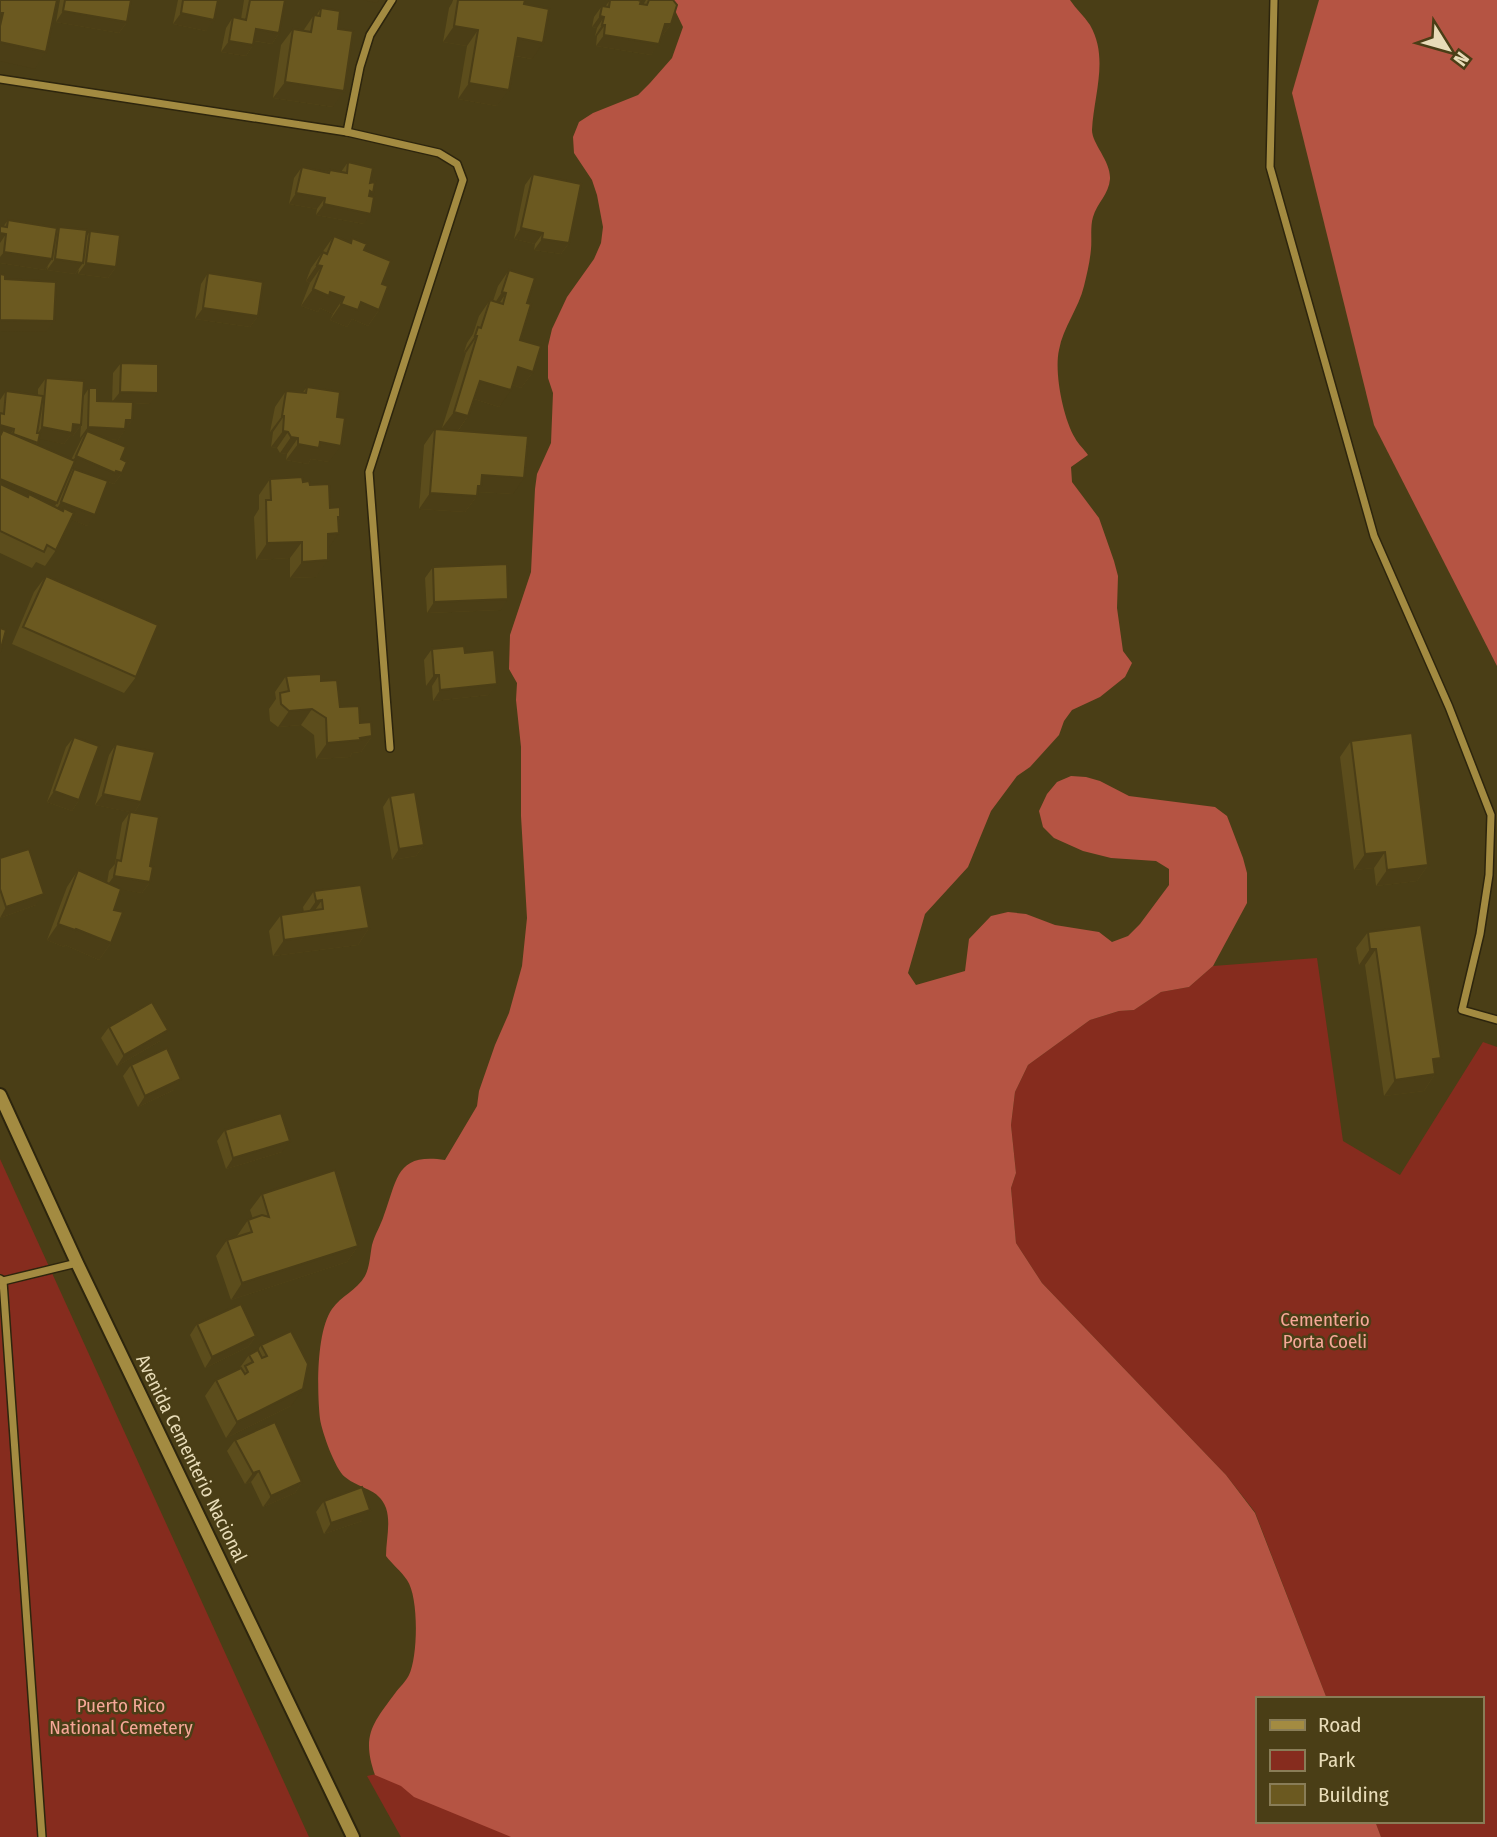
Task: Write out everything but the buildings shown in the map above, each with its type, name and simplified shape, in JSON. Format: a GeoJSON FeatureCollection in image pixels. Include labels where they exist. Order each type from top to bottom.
{"type":"FeatureCollection","features":[{"type":"Feature","properties":{"kind":"street"},"geometry":{"type":"LineString","coordinates":[[346,132],[370,35],[392,0]]}},
{"type":"Feature","properties":{"kind":"street"},"geometry":{"type":"LineString","coordinates":[[1274,0],[1270,167],[1374,536],[1449,707],[1491,815],[1489,875],[1480,934],[1462,1010],[1497,1020]]}},
{"type":"Feature","properties":{"kind":"street"},"geometry":{"type":"LineString","coordinates":[[0,79],[346,132],[439,153],[457,164],[463,180],[369,472],[390,748]]}},
{"type":"Feature","properties":{"kind":"street","name":"Avenida Cementerio Nacional"},"geometry":{"type":"LineString","coordinates":[[0,1095],[77,1263],[353,1837]]}},
{"type":"Feature","properties":{"kind":"street"},"geometry":{"type":"LineString","coordinates":[[0,1122],[6,1108]]}},
{"type":"Feature","properties":{"kind":"street"},"geometry":{"type":"LineString","coordinates":[[42,1837],[2,1280],[77,1263]]}},
{"type":"Feature","properties":{"kind":"green space","name":"Cementerio Porta Coeli"},"geometry":{"type":"Polygon","coordinates":[[[1317,958],[1343,1141],[1400,1175],[1483,1042],[1497,1047],[1497,1837],[1381,1837],[1376,1823],[1483,1823],[1483,1697],[1326,1697],[1255,1512],[1226,1475],[1042,1283],[1016,1243],[1011,1188],[1016,1173],[1011,1125],[1015,1092],[1028,1065],[1090,1020],[1119,1011],[1134,1010],[1161,992],[1189,987],[1213,966],[1317,958]]]}},
{"type":"Feature","properties":{"kind":"green space","name":"Puerto Rico National Cemetery"},"geometry":{"type":"Polygon","coordinates":[[[0,1159],[309,1837],[0,1837],[0,1159]]]}},
{"type":"Feature","properties":{"kind":"green space"},"geometry":{"type":"Polygon","coordinates":[[[563,1735],[671,1837],[401,1837],[367,1776],[563,1735]]]}},
{"type":"Feature","properties":{"kind":"shaded area"},"geometry":{"type":"Polygon","coordinates":[[[670,0],[1070,0],[1090,25],[1096,38],[1100,63],[1092,130],[1108,166],[1110,179],[1093,217],[1091,254],[1086,277],[1082,294],[1061,342],[1058,370],[1067,419],[1076,440],[1088,455],[1071,467],[1072,482],[1099,518],[1114,561],[1118,576],[1117,608],[1123,651],[1132,663],[1125,677],[1100,697],[1072,710],[1059,735],[1030,767],[1017,776],[991,811],[968,867],[925,914],[908,973],[916,985],[965,971],[969,939],[991,916],[1008,912],[1026,914],[1055,925],[1099,932],[1112,942],[1128,936],[1140,924],[1169,885],[1169,869],[1156,861],[1111,858],[1083,851],[1054,838],[1043,827],[1039,811],[1047,794],[1057,782],[1071,776],[1086,777],[1129,796],[1215,807],[1227,816],[1247,873],[1247,903],[1213,966],[1189,987],[1161,992],[1134,1010],[1119,1011],[1090,1020],[1028,1065],[1015,1092],[1011,1125],[1016,1173],[1011,1188],[1016,1243],[1042,1283],[1226,1475],[1255,1513],[1326,1697],[1256,1697],[1256,1823],[1376,1823],[1381,1837],[511,1837],[414,1797],[401,1786],[375,1775],[369,1739],[376,1721],[408,1677],[412,1666],[416,1627],[414,1599],[407,1580],[386,1556],[388,1520],[383,1501],[341,1473],[326,1441],[319,1407],[320,1347],[332,1309],[365,1276],[373,1241],[401,1171],[417,1160],[445,1160],[477,1106],[479,1091],[509,1013],[522,966],[527,918],[521,816],[521,747],[517,683],[509,669],[510,635],[531,572],[537,474],[551,443],[553,393],[548,378],[548,346],[552,329],[567,297],[594,259],[601,243],[603,227],[592,180],[574,153],[573,137],[579,122],[593,113],[638,95],[650,83],[672,58],[683,27],[670,0]]]}},
{"type":"Feature","properties":{"kind":"shaded area"},"geometry":{"type":"Polygon","coordinates":[[[1319,0],[1497,0],[1497,666],[1374,425],[1292,93],[1319,0]]]}}]}
